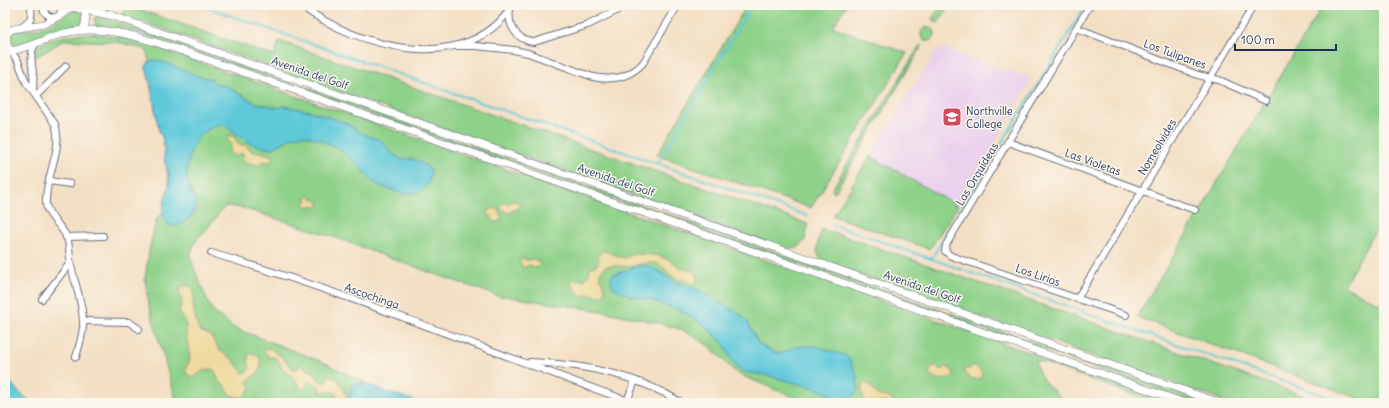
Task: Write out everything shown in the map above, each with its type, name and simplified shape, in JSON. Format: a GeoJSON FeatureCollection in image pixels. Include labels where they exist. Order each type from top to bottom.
{"type":"FeatureCollection","features":[{"type":"Feature","properties":{"kind":"street"},"geometry":{"type":"LineString","coordinates":[[21,28],[30,20],[32,13],[31,5]]}},
{"type":"Feature","properties":{"kind":"street"},"geometry":{"type":"LineString","coordinates":[[42,5],[43,11],[47,16],[58,17]]}},
{"type":"Feature","properties":{"kind":"street"},"geometry":{"type":"LineString","coordinates":[[58,17],[63,5]]}},
{"type":"Feature","properties":{"kind":"street"},"geometry":{"type":"LineString","coordinates":[[300,5],[341,29],[388,44],[426,50],[455,46],[497,48],[522,52],[593,77],[610,79],[624,76],[637,69],[643,63],[678,5]]}},
{"type":"Feature","properties":{"kind":"street"},"geometry":{"type":"LineString","coordinates":[[511,7],[509,15],[513,30],[520,38],[534,42],[588,25],[628,5]]}},
{"type":"Feature","properties":{"kind":"street","name":"Las Orquídeas"},"geometry":{"type":"LineString","coordinates":[[945,251],[946,245],[1090,5]]}},
{"type":"Feature","properties":{"kind":"street","name":"Nomeolvides"},"geometry":{"type":"LineString","coordinates":[[1077,299],[1254,5]]}},
{"type":"Feature","properties":{"kind":"street"},"geometry":{"type":"LineString","coordinates":[[76,357],[82,334],[83,321],[79,300],[70,263],[66,236],[49,214],[46,200],[58,139],[58,130],[56,124],[26,82],[18,61],[8,52],[6,33],[14,29],[44,24],[58,17],[69,8],[78,7],[86,16],[83,30]]}},
{"type":"Feature","properties":{"kind":"street","name":"Avenida del Golf"},"geometry":{"type":"LineString","coordinates":[[78,7],[113,16],[1220,403]]}},
{"type":"Feature","properties":{"kind":"street"},"geometry":{"type":"LineString","coordinates":[[455,46],[467,42],[486,32],[502,19],[511,7]]}},
{"type":"Feature","properties":{"kind":"street","name":"Los Tulipanes"},"geometry":{"type":"LineString","coordinates":[[1077,28],[1198,75],[1219,80],[1266,101]]}},
{"type":"Feature","properties":{"kind":"street","name":"Avenida del Golf"},"geometry":{"type":"LineString","coordinates":[[8,52],[67,32],[83,30],[106,31],[138,38],[203,58],[1185,403]]}},
{"type":"Feature","properties":{"kind":"street"},"geometry":{"type":"LineString","coordinates":[[522,52],[527,41]]}},
{"type":"Feature","properties":{"kind":"street"},"geometry":{"type":"LineString","coordinates":[[35,44],[30,58],[35,93]]}},
{"type":"Feature","properties":{"kind":"street"},"geometry":{"type":"LineString","coordinates":[[35,93],[66,66]]}},
{"type":"Feature","properties":{"kind":"street","name":"Las Violetas"},"geometry":{"type":"LineString","coordinates":[[1008,142],[1195,210]]}},
{"type":"Feature","properties":{"kind":"street"},"geometry":{"type":"LineString","coordinates":[[49,181],[70,184]]}},
{"type":"Feature","properties":{"kind":"street"},"geometry":{"type":"LineString","coordinates":[[66,236],[103,236]]}},
{"type":"Feature","properties":{"kind":"street","name":"Los Lirios"},"geometry":{"type":"LineString","coordinates":[[945,251],[951,256],[1126,315]]}},
{"type":"Feature","properties":{"kind":"street","name":"Ascochinga"},"geometry":{"type":"LineString","coordinates":[[211,253],[383,310],[634,403]]}},
{"type":"Feature","properties":{"kind":"street"},"geometry":{"type":"LineString","coordinates":[[42,299],[70,263]]}},
{"type":"Feature","properties":{"kind":"street"},"geometry":{"type":"LineString","coordinates":[[83,321],[129,322],[139,329]]}},
{"type":"Feature","properties":{"kind":"street","name":"Ascochinga"},"geometry":{"type":"LineString","coordinates":[[525,362],[559,363],[583,366],[610,372],[656,389],[682,403]]}},
{"type":"Feature","properties":{"kind":"street"},"geometry":{"type":"LineString","coordinates":[[627,401],[635,380]]}},
{"type":"Feature","properties":{"kind":"shaded area","name":"Northville College"},"geometry":{"type":"Polygon","coordinates":[[[944,48],[1008,72],[1012,71],[1032,79],[958,206],[870,156],[936,51],[944,48]]]}},
{"type":"Feature","properties":{"kind":"green space"},"geometry":{"type":"Polygon","coordinates":[[[91,5],[111,5],[111,9],[107,11],[91,5]]]}},
{"type":"Feature","properties":{"kind":"green space"},"geometry":{"type":"Polygon","coordinates":[[[126,5],[274,56],[279,41],[808,224],[805,240],[799,247],[787,249],[123,15],[126,5]]]}},
{"type":"Feature","properties":{"kind":"green space"},"geometry":{"type":"Polygon","coordinates":[[[747,5],[846,5],[833,27],[907,53],[811,208],[657,155],[747,5]]]}},
{"type":"Feature","properties":{"kind":"green space"},"geometry":{"type":"Polygon","coordinates":[[[941,5],[950,5],[938,23],[932,19],[941,5]]]}},
{"type":"Feature","properties":{"kind":"green space"},"geometry":{"type":"Polygon","coordinates":[[[1323,5],[1384,5],[1384,215],[1344,286],[1384,306],[1384,403],[1371,403],[1137,317],[1323,5]]]}},
{"type":"Feature","properties":{"kind":"green space"},"geometry":{"type":"Polygon","coordinates":[[[78,10],[83,14],[83,22],[80,25],[58,30],[20,46],[13,44],[11,38],[12,31],[41,27],[50,24],[70,12],[78,10]]]}},
{"type":"Feature","properties":{"kind":"green space"},"geometry":{"type":"Polygon","coordinates":[[[95,17],[115,21],[1206,403],[1195,403],[139,33],[116,27],[95,25],[95,17]]]}},
{"type":"Feature","properties":{"kind":"green space"},"geometry":{"type":"Polygon","coordinates":[[[928,27],[933,29],[935,34],[933,39],[928,41],[923,39],[921,34],[923,29],[928,27]]]}},
{"type":"Feature","properties":{"kind":"green space"},"geometry":{"type":"Polygon","coordinates":[[[92,33],[123,38],[153,46],[1039,356],[1145,394],[1163,403],[1157,403],[1036,360],[1039,373],[1043,379],[1052,390],[1068,403],[812,403],[778,391],[739,374],[709,346],[680,329],[601,311],[503,296],[501,297],[337,238],[243,208],[229,206],[224,207],[197,239],[190,256],[208,302],[214,312],[234,328],[323,362],[367,384],[359,384],[351,388],[350,393],[353,403],[177,403],[149,306],[145,279],[150,246],[157,218],[163,213],[169,185],[163,139],[159,130],[146,67],[149,62],[147,50],[118,42],[64,40],[35,58],[36,49],[47,41],[62,36],[92,33]]]}},
{"type":"Feature","properties":{"kind":"green space"},"geometry":{"type":"Polygon","coordinates":[[[920,45],[922,46],[835,192],[833,192],[832,189],[920,45]]]}},
{"type":"Feature","properties":{"kind":"green space"},"geometry":{"type":"Polygon","coordinates":[[[870,156],[958,206],[930,249],[833,216],[870,156]]]}},
{"type":"Feature","properties":{"kind":"green space"},"geometry":{"type":"Polygon","coordinates":[[[822,229],[1324,403],[1230,403],[826,263],[819,256],[817,248],[822,229]]]}},
{"type":"Feature","properties":{"kind":"sand"},"geometry":{"type":"Polygon","coordinates":[[[228,136],[234,137],[239,145],[245,145],[253,152],[272,155],[272,161],[263,161],[257,165],[244,161],[242,159],[244,156],[243,154],[240,153],[236,156],[230,152],[231,144],[227,138],[228,136]]]}},
{"type":"Feature","properties":{"kind":"sand"},"geometry":{"type":"Polygon","coordinates":[[[309,196],[319,202],[320,205],[318,207],[304,206],[306,199],[309,196]]]}},
{"type":"Feature","properties":{"kind":"sand"},"geometry":{"type":"Polygon","coordinates":[[[511,201],[516,201],[519,205],[518,208],[508,213],[500,208],[503,203],[508,204],[511,201]]]}},
{"type":"Feature","properties":{"kind":"sand"},"geometry":{"type":"Polygon","coordinates":[[[493,208],[498,209],[502,219],[498,222],[494,222],[491,216],[486,213],[487,210],[491,210],[493,208]]]}},
{"type":"Feature","properties":{"kind":"sand"},"geometry":{"type":"Polygon","coordinates":[[[603,250],[625,258],[634,254],[656,255],[672,261],[679,268],[692,271],[697,274],[697,282],[693,284],[688,281],[678,279],[655,263],[646,263],[634,266],[608,266],[605,267],[600,273],[605,288],[603,295],[598,296],[590,294],[580,296],[571,283],[572,279],[584,280],[588,276],[590,268],[598,264],[599,255],[603,250]]]}},
{"type":"Feature","properties":{"kind":"sand"},"geometry":{"type":"Polygon","coordinates":[[[522,258],[527,260],[533,259],[539,262],[540,265],[536,268],[530,265],[523,268],[519,260],[522,258]]]}},
{"type":"Feature","properties":{"kind":"sand"},"geometry":{"type":"Polygon","coordinates":[[[183,286],[190,286],[194,290],[194,312],[198,328],[201,332],[210,335],[220,351],[232,359],[243,373],[246,373],[250,366],[248,360],[249,354],[252,353],[260,358],[260,368],[257,374],[248,380],[248,384],[251,387],[244,397],[235,397],[230,395],[226,387],[219,382],[215,371],[212,369],[202,371],[195,377],[191,377],[186,373],[186,368],[190,360],[186,333],[187,327],[179,311],[182,302],[179,291],[183,286]]]}},
{"type":"Feature","properties":{"kind":"sand"},"geometry":{"type":"Polygon","coordinates":[[[270,348],[284,359],[293,369],[298,369],[300,364],[304,369],[313,371],[321,381],[325,383],[327,382],[327,375],[332,376],[342,386],[350,403],[343,403],[335,393],[332,392],[317,392],[322,390],[318,385],[311,382],[307,382],[304,391],[292,376],[283,370],[278,360],[274,357],[269,357],[263,350],[270,348]]]}},
{"type":"Feature","properties":{"kind":"sand"},"geometry":{"type":"Polygon","coordinates":[[[974,365],[980,370],[982,375],[981,378],[973,379],[964,373],[964,369],[969,369],[974,365]]]}},
{"type":"Feature","properties":{"kind":"sand"},"geometry":{"type":"Polygon","coordinates":[[[935,366],[941,370],[946,367],[949,368],[954,373],[953,376],[941,380],[935,378],[929,374],[931,367],[935,366]]]}},
{"type":"Feature","properties":{"kind":"sand"},"geometry":{"type":"Polygon","coordinates":[[[863,383],[870,385],[878,395],[889,397],[896,403],[867,403],[862,393],[863,383]]]}},
{"type":"Feature","properties":{"kind":"water"},"geometry":{"type":"Polygon","coordinates":[[[155,60],[201,77],[211,79],[216,84],[227,86],[256,103],[279,108],[284,106],[310,111],[346,123],[363,134],[381,140],[389,150],[400,159],[413,159],[424,164],[431,172],[429,183],[420,192],[404,194],[380,186],[371,180],[360,167],[338,148],[319,139],[304,135],[298,136],[291,138],[274,148],[265,148],[250,143],[224,125],[218,125],[200,135],[195,141],[188,161],[188,184],[196,202],[192,215],[183,223],[177,226],[171,226],[164,219],[163,208],[169,185],[169,173],[165,163],[163,139],[159,130],[146,67],[149,62],[155,60]]]}},
{"type":"Feature","properties":{"kind":"water"},"geometry":{"type":"Polygon","coordinates":[[[638,266],[653,268],[676,282],[698,290],[741,315],[747,321],[758,343],[773,352],[781,353],[796,347],[809,346],[819,347],[844,355],[849,359],[857,375],[858,388],[856,393],[853,396],[848,397],[835,396],[815,388],[766,375],[745,372],[737,367],[731,359],[724,344],[703,324],[684,312],[650,300],[631,296],[612,286],[612,275],[638,266]]]}},
{"type":"Feature","properties":{"kind":"water"},"geometry":{"type":"Polygon","coordinates":[[[5,373],[17,390],[32,403],[5,403],[5,373]]]}},
{"type":"Feature","properties":{"kind":"water"},"geometry":{"type":"Polygon","coordinates":[[[354,384],[367,384],[423,403],[353,403],[350,394],[354,384]]]}},
{"type":"Feature","properties":{"kind":"waterway"},"geometry":{"type":"LineString","coordinates":[[200,5],[808,216]]}},
{"type":"Feature","properties":{"kind":"waterway"},"geometry":{"type":"LineString","coordinates":[[658,164],[752,5]]}},
{"type":"Feature","properties":{"kind":"waterway"},"geometry":{"type":"LineString","coordinates":[[931,259],[1086,5]]}},
{"type":"Feature","properties":{"kind":"waterway"},"geometry":{"type":"LineString","coordinates":[[831,224],[1345,403]]}},
{"type":"Feature","properties":{"kind":"place","name":"Northville College"},"geometry":{"type":"Point","coordinates":[952,117]}}]}
